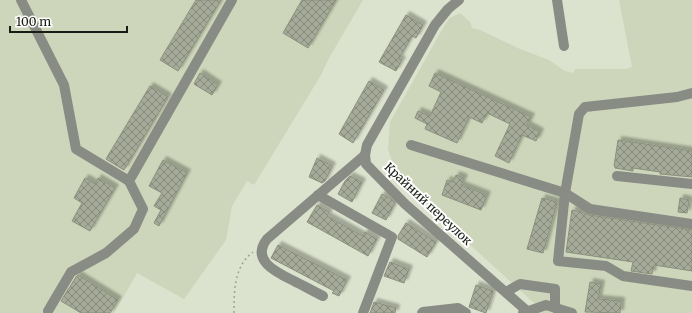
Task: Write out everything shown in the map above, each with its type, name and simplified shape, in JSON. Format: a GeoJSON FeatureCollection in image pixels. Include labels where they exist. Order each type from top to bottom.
{"type":"FeatureCollection","features":[{"type":"Feature","properties":{"kind":"street"},"geometry":{"type":"LineString","coordinates":[[21,0],[64,84],[76,149],[129,181],[143,209],[134,229],[106,252],[71,272],[48,310]]}},
{"type":"Feature","properties":{"kind":"street"},"geometry":{"type":"LineString","coordinates":[[129,181],[232,0]]}},
{"type":"Feature","properties":{"kind":"street"},"geometry":{"type":"LineString","coordinates":[[323,296],[275,271],[267,265],[261,251],[262,245],[267,239],[365,155],[367,144],[434,25],[448,9],[459,0]]}},
{"type":"Feature","properties":{"kind":"street"},"geometry":{"type":"LineString","coordinates":[[557,0],[564,46]]}},
{"type":"Feature","properties":{"kind":"street"},"geometry":{"type":"LineString","coordinates":[[692,93],[677,97],[585,107],[579,114],[565,193],[558,261],[606,266],[623,276],[692,286]]}},
{"type":"Feature","properties":{"kind":"street"},"geometry":{"type":"LineString","coordinates":[[411,145],[565,193],[590,209],[692,224]]}},
{"type":"Feature","properties":{"kind":"street","name":"Крайний переулок"},"geometry":{"type":"LineString","coordinates":[[365,155],[366,164],[405,204],[506,292],[525,312]]}},
{"type":"Feature","properties":{"kind":"street"},"geometry":{"type":"LineString","coordinates":[[617,176],[692,184]]}},
{"type":"Feature","properties":{"kind":"street"},"geometry":{"type":"LineString","coordinates":[[318,195],[392,236],[363,313]]}},
{"type":"Feature","properties":{"kind":"street"},"geometry":{"type":"LineString","coordinates":[[506,292],[520,284],[555,289],[555,308]]}},
{"type":"Feature","properties":{"kind":"street"},"geometry":{"type":"LineString","coordinates":[[525,312],[546,305],[572,313]]}},
{"type":"Feature","properties":{"kind":"street"},"geometry":{"type":"LineString","coordinates":[[422,313],[458,308],[466,313]]}},
{"type":"Feature","properties":{"kind":"path"},"geometry":{"type":"LineString","coordinates":[[234,313],[238,273],[246,257],[262,245]]}},
{"type":"Feature","properties":{"kind":"shaded area"},"geometry":{"type":"Polygon","coordinates":[[[0,0],[363,0],[329,58],[321,75],[254,185],[247,181],[232,206],[226,240],[184,299],[137,273],[114,313],[0,313],[0,0]]]}},
{"type":"Feature","properties":{"kind":"shaded area"},"geometry":{"type":"Polygon","coordinates":[[[619,0],[692,0],[692,313],[534,313],[535,304],[398,179],[388,149],[390,122],[446,23],[450,18],[460,13],[470,22],[472,28],[480,30],[520,49],[549,60],[565,71],[574,73],[575,69],[626,69],[632,67],[619,0]]]}},
{"type":"Feature","properties":{"kind":"building"},"geometry":{"type":"Polygon","coordinates":[[[196,0],[221,0],[178,71],[160,60],[196,0]]]}},
{"type":"Feature","properties":{"kind":"building"},"geometry":{"type":"Polygon","coordinates":[[[302,0],[336,0],[308,48],[283,33],[302,0]]]}},
{"type":"Feature","properties":{"kind":"building"},"geometry":{"type":"Polygon","coordinates":[[[406,15],[423,25],[416,38],[412,36],[399,59],[402,60],[396,71],[379,62],[406,15]]]}},
{"type":"Feature","properties":{"kind":"building"},"geometry":{"type":"Polygon","coordinates":[[[200,73],[218,85],[212,95],[194,84],[200,73]]]}},
{"type":"Feature","properties":{"kind":"building"},"geometry":{"type":"Polygon","coordinates":[[[435,73],[531,117],[527,125],[540,132],[536,141],[522,135],[509,163],[495,156],[510,124],[487,113],[482,123],[469,117],[457,143],[425,129],[427,124],[415,118],[418,111],[430,116],[441,92],[429,86],[435,73]]]}},
{"type":"Feature","properties":{"kind":"building"},"geometry":{"type":"Polygon","coordinates":[[[369,81],[384,90],[353,143],[339,134],[369,81]]]}},
{"type":"Feature","properties":{"kind":"building"},"geometry":{"type":"Polygon","coordinates":[[[150,86],[168,97],[124,170],[106,159],[150,86]]]}},
{"type":"Feature","properties":{"kind":"building"},"geometry":{"type":"Polygon","coordinates":[[[618,140],[692,151],[692,177],[660,174],[660,172],[633,168],[633,171],[615,168],[614,166],[618,140]]]}},
{"type":"Feature","properties":{"kind":"building"},"geometry":{"type":"Polygon","coordinates":[[[317,158],[332,166],[325,181],[322,183],[309,177],[317,158]]]}},
{"type":"Feature","properties":{"kind":"building"},"geometry":{"type":"Polygon","coordinates":[[[163,160],[187,173],[159,226],[154,223],[161,210],[154,206],[162,193],[149,186],[163,160]]]}},
{"type":"Feature","properties":{"kind":"building"},"geometry":{"type":"Polygon","coordinates":[[[456,175],[464,178],[461,185],[487,195],[481,210],[442,195],[447,180],[453,182],[456,175]]]}},
{"type":"Feature","properties":{"kind":"building"},"geometry":{"type":"Polygon","coordinates":[[[350,176],[362,182],[352,202],[338,194],[345,181],[350,176]]]}},
{"type":"Feature","properties":{"kind":"building"},"geometry":{"type":"Polygon","coordinates":[[[85,178],[95,184],[98,178],[115,188],[90,231],[72,221],[82,203],[74,198],[85,178]]]}},
{"type":"Feature","properties":{"kind":"building"},"geometry":{"type":"Polygon","coordinates":[[[382,194],[395,203],[386,220],[372,213],[382,194]]]}},
{"type":"Feature","properties":{"kind":"building"},"geometry":{"type":"Polygon","coordinates":[[[542,198],[557,202],[543,253],[527,249],[542,198]]]}},
{"type":"Feature","properties":{"kind":"building"},"geometry":{"type":"Polygon","coordinates":[[[680,198],[689,200],[687,213],[678,212],[680,198]]]}},
{"type":"Feature","properties":{"kind":"building"},"geometry":{"type":"Polygon","coordinates":[[[317,205],[329,212],[327,216],[363,236],[365,232],[377,239],[368,256],[307,222],[317,205]]]}},
{"type":"Feature","properties":{"kind":"building"},"geometry":{"type":"Polygon","coordinates":[[[572,210],[589,215],[692,230],[692,271],[654,265],[652,274],[631,271],[633,262],[566,252],[572,210]]]}},
{"type":"Feature","properties":{"kind":"building"},"geometry":{"type":"Polygon","coordinates":[[[406,223],[436,242],[427,257],[398,239],[398,236],[406,223]]]}},
{"type":"Feature","properties":{"kind":"building"},"geometry":{"type":"Polygon","coordinates":[[[278,245],[347,280],[339,296],[332,293],[334,291],[271,258],[278,245]]]}},
{"type":"Feature","properties":{"kind":"building"},"geometry":{"type":"Polygon","coordinates":[[[390,262],[409,269],[404,283],[384,276],[390,262]]]}},
{"type":"Feature","properties":{"kind":"building"},"geometry":{"type":"Polygon","coordinates":[[[78,275],[118,300],[110,313],[81,313],[61,301],[78,275]]]}},
{"type":"Feature","properties":{"kind":"building"},"geometry":{"type":"Polygon","coordinates":[[[590,282],[601,284],[598,299],[621,301],[620,313],[585,312],[590,282]]]}},
{"type":"Feature","properties":{"kind":"building"},"geometry":{"type":"Polygon","coordinates":[[[476,285],[493,291],[486,313],[469,307],[476,285]]]}},
{"type":"Feature","properties":{"kind":"building"},"geometry":{"type":"Polygon","coordinates":[[[374,302],[396,308],[395,313],[370,313],[374,302]]]}}]}
